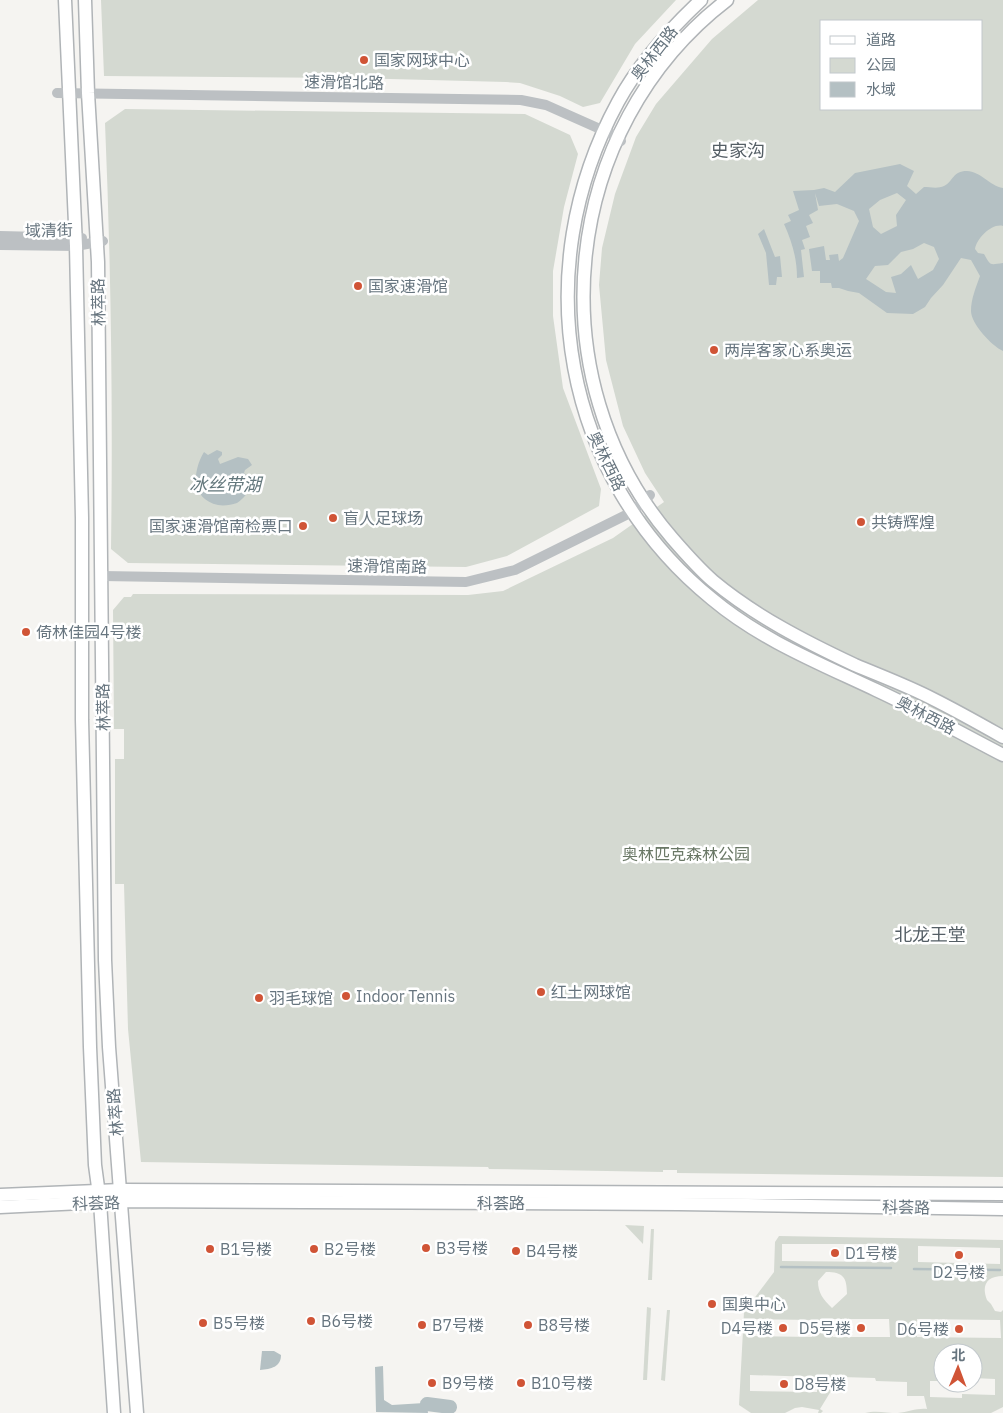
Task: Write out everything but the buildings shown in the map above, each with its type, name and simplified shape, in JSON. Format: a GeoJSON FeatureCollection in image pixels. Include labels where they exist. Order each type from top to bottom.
{"type":"FeatureCollection","features":[{"type":"Feature","properties":{"kind":"main road","name":"林萃路"},"geometry":{"type":"LineString","coordinates":[[65,0],[68,67],[63,93],[70,122],[76,241],[82,518],[82,720],[90,1047],[94,1155],[102,1233],[114,1413]]}},
{"type":"Feature","properties":{"kind":"main road","name":"林萃路"},"geometry":{"type":"LineString","coordinates":[[85,0],[88,92],[96,215],[100,241],[98,266],[105,960],[137,1413]]}},
{"type":"Feature","properties":{"kind":"main road","name":"奥林西路"},"geometry":{"type":"LineString","coordinates":[[701,0],[662,39],[642,64],[618,101],[604,131],[585,181],[574,226],[568,280],[568,332],[575,374],[586,416],[615,480],[651,538],[677,568],[714,601],[750,627],[807,659],[877,690],[1003,755]]}},
{"type":"Feature","properties":{"kind":"main road","name":"奥林西路"},"geometry":{"type":"LineString","coordinates":[[727,0],[699,24],[661,66],[635,104],[607,164],[598,193],[588,238],[584,272],[586,347],[592,380],[616,452],[647,498],[664,528],[697,566],[727,592],[765,618],[853,664],[932,698],[1003,737]]}},
{"type":"Feature","properties":{"kind":"main road"},"geometry":{"type":"LineString","coordinates":[[68,67],[87,66]]}},
{"type":"Feature","properties":{"kind":"main road"},"geometry":{"type":"LineString","coordinates":[[70,122],[90,122]]}},
{"type":"Feature","properties":{"kind":"main road"},"geometry":{"type":"LineString","coordinates":[[74,216],[96,215]]}},
{"type":"Feature","properties":{"kind":"main road"},"geometry":{"type":"LineString","coordinates":[[76,266],[98,266]]}},
{"type":"Feature","properties":{"kind":"main road"},"geometry":{"type":"LineString","coordinates":[[94,1155],[118,1154]]}},
{"type":"Feature","properties":{"kind":"main road","name":"科荟路"},"geometry":{"type":"LineString","coordinates":[[0,1195],[1003,1194]]}},
{"type":"Feature","properties":{"kind":"main road","name":"科荟路"},"geometry":{"type":"LineString","coordinates":[[122,1195],[1003,1209]]}},
{"type":"Feature","properties":{"kind":"main road","name":"科荟路"},"geometry":{"type":"LineString","coordinates":[[0,1207],[99,1196]]}},
{"type":"Feature","properties":{"kind":"main road"},"geometry":{"type":"LineString","coordinates":[[102,1233],[125,1232]]}},
{"type":"Feature","properties":{"kind":"street","name":"速滑馆北路"},"geometry":{"type":"LineString","coordinates":[[63,93],[521,100],[546,105],[619,139]]}},
{"type":"Feature","properties":{"kind":"street","name":"域清街"},"geometry":{"type":"LineString","coordinates":[[0,236],[76,241]]}},
{"type":"Feature","properties":{"kind":"street","name":"域清街"},"geometry":{"type":"LineString","coordinates":[[0,245],[100,241]]}},
{"type":"Feature","properties":{"kind":"street","name":"速滑馆南路"},"geometry":{"type":"LineString","coordinates":[[102,576],[466,582],[515,570],[620,518],[647,498]]}},
{"type":"Feature","properties":{"kind":"green space","name":"国家网球中心"},"geometry":{"type":"Polygon","coordinates":[[[101,0],[676,0],[635,44],[600,103],[583,107],[560,96],[520,83],[506,82],[352,78],[104,76],[101,0]]]}},
{"type":"Feature","properties":{"kind":"green space","name":"奥林匹克森林公园"},"geometry":{"type":"Polygon","coordinates":[[[758,0],[1003,0],[1003,1177],[677,1173],[677,1170],[663,1170],[663,1172],[489,1169],[488,1167],[141,1162],[128,1029],[124,884],[115,884],[115,759],[124,759],[124,729],[114,729],[113,610],[124,597],[131,597],[133,594],[468,595],[503,591],[613,538],[664,502],[645,473],[623,426],[606,360],[599,285],[602,248],[615,194],[636,137],[656,104],[712,39],[758,0]]]}},
{"type":"Feature","properties":{"kind":"green space","name":"国家速滑馆"},"geometry":{"type":"Polygon","coordinates":[[[125,109],[525,114],[570,135],[578,154],[564,207],[553,271],[553,316],[563,388],[601,489],[599,506],[507,556],[466,567],[128,563],[111,549],[111,336],[105,123],[125,109]]]}},
{"type":"Feature","properties":{"kind":"green space"},"geometry":{"type":"Polygon","coordinates":[[[625,1225],[644,1226],[643,1244],[625,1225]]]}},
{"type":"Feature","properties":{"kind":"green space"},"geometry":{"type":"Polygon","coordinates":[[[651,1229],[654,1229],[652,1280],[648,1280],[651,1229]]]}},
{"type":"Feature","properties":{"kind":"green space"},"geometry":{"type":"Polygon","coordinates":[[[779,1236],[1003,1240],[1003,1276],[997,1276],[987,1282],[985,1295],[995,1311],[1001,1312],[1003,1310],[1003,1407],[991,1413],[898,1413],[927,1409],[924,1396],[907,1396],[907,1382],[876,1381],[875,1378],[842,1377],[842,1392],[831,1391],[820,1409],[823,1411],[821,1413],[818,1413],[819,1410],[802,1407],[785,1413],[751,1413],[739,1405],[744,1312],[774,1272],[775,1242],[779,1236]],[[782,1244],[782,1261],[888,1262],[888,1244],[782,1244]],[[918,1246],[918,1262],[1000,1264],[1000,1248],[918,1246]],[[826,1272],[818,1281],[822,1296],[832,1308],[847,1294],[845,1280],[840,1274],[826,1272]],[[753,1319],[753,1336],[812,1337],[812,1320],[753,1319]],[[832,1319],[833,1337],[890,1337],[889,1319],[832,1319]],[[917,1319],[917,1337],[1001,1338],[1000,1320],[917,1319]],[[750,1375],[750,1391],[817,1392],[817,1377],[750,1375]]]}},
{"type":"Feature","properties":{"kind":"green space"},"geometry":{"type":"Polygon","coordinates":[[[647,1307],[651,1308],[647,1380],[643,1380],[647,1307]]]}},
{"type":"Feature","properties":{"kind":"green space"},"geometry":{"type":"Polygon","coordinates":[[[667,1310],[670,1310],[665,1381],[661,1380],[667,1310]]]}},
{"type":"Feature","properties":{"kind":"green space"},"geometry":{"type":"Polygon","coordinates":[[[877,1412],[898,1413],[865,1413],[877,1412]]]}},
{"type":"Feature","properties":{"kind":"water"},"geometry":{"type":"Polygon","coordinates":[[[900,164],[914,171],[907,186],[916,194],[924,187],[937,188],[944,186],[956,174],[962,171],[976,173],[994,185],[1003,188],[1003,226],[994,227],[986,232],[979,240],[975,249],[978,253],[984,254],[991,264],[1003,263],[1003,351],[983,334],[974,322],[971,311],[972,302],[980,276],[971,260],[961,258],[925,307],[913,314],[887,313],[859,293],[832,288],[831,283],[820,283],[820,271],[812,271],[809,249],[824,246],[826,260],[830,260],[829,255],[838,254],[839,261],[843,258],[859,221],[854,211],[837,204],[819,206],[815,193],[818,210],[809,215],[813,223],[806,226],[810,237],[802,240],[805,249],[801,250],[804,277],[797,278],[794,250],[784,224],[791,221],[788,215],[799,210],[793,191],[824,188],[835,192],[855,173],[900,164]],[[897,193],[880,200],[869,209],[873,227],[881,234],[897,226],[896,215],[906,200],[897,193]],[[924,243],[913,249],[901,252],[888,265],[875,266],[866,279],[886,292],[896,293],[891,277],[901,274],[911,265],[918,279],[933,270],[939,259],[934,247],[924,243]]]}},
{"type":"Feature","properties":{"kind":"water"},"geometry":{"type":"Polygon","coordinates":[[[764,229],[775,257],[780,256],[782,277],[777,277],[776,285],[769,285],[766,253],[758,234],[764,229]]]}},
{"type":"Feature","properties":{"kind":"water","name":"冰丝带湖"},"geometry":{"type":"Polygon","coordinates":[[[217,450],[222,452],[218,459],[220,464],[238,457],[248,459],[252,465],[244,473],[250,478],[250,485],[253,486],[237,503],[218,505],[209,502],[203,497],[196,484],[197,468],[204,452],[208,455],[217,450]]]}},
{"type":"Feature","properties":{"kind":"water"},"geometry":{"type":"Polygon","coordinates":[[[262,1351],[274,1351],[281,1355],[281,1359],[277,1365],[260,1370],[262,1351]]]}},
{"type":"Feature","properties":{"kind":"water"},"geometry":{"type":"Polygon","coordinates":[[[383,1366],[384,1400],[392,1405],[424,1403],[427,1404],[428,1413],[376,1412],[375,1367],[383,1366]]]}},
{"type":"Feature","properties":{"kind":"waterway"},"geometry":{"type":"LineString","coordinates":[[781,1267],[891,1268]]}},
{"type":"Feature","properties":{"kind":"waterway"},"geometry":{"type":"LineString","coordinates":[[914,1269],[1000,1270]]}},
{"type":"Feature","properties":{"kind":"waterway"},"geometry":{"type":"LineString","coordinates":[[427,1404],[450,1407]]}},
{"type":"Feature","properties":{"kind":"place","name":"国家网球中心"},"geometry":{"type":"Point","coordinates":[364,60]}},
{"type":"Feature","properties":{"kind":"place","name":"国家速滑馆"},"geometry":{"type":"Point","coordinates":[358,286]}},
{"type":"Feature","properties":{"kind":"place","name":"两岸客家心系奥运"},"geometry":{"type":"Point","coordinates":[714,350]}},
{"type":"Feature","properties":{"kind":"place","name":"盲人足球场"},"geometry":{"type":"Point","coordinates":[333,518]}},
{"type":"Feature","properties":{"kind":"place","name":"共铸辉煌"},"geometry":{"type":"Point","coordinates":[861,522]}},
{"type":"Feature","properties":{"kind":"place","name":"国家速滑馆南检票口"},"geometry":{"type":"Point","coordinates":[303,526]}},
{"type":"Feature","properties":{"kind":"place","name":"倚林佳园4号楼"},"geometry":{"type":"Point","coordinates":[26,632]}},
{"type":"Feature","properties":{"kind":"place","name":"红土网球馆"},"geometry":{"type":"Point","coordinates":[541,992]}},
{"type":"Feature","properties":{"kind":"place","name":"Indoor Tennis"},"geometry":{"type":"Point","coordinates":[346,996]}},
{"type":"Feature","properties":{"kind":"place","name":"羽毛球馆"},"geometry":{"type":"Point","coordinates":[259,998]}},
{"type":"Feature","properties":{"kind":"place","name":"B3号楼"},"geometry":{"type":"Point","coordinates":[426,1248]}},
{"type":"Feature","properties":{"kind":"place","name":"B1号楼"},"geometry":{"type":"Point","coordinates":[210,1249]}},
{"type":"Feature","properties":{"kind":"place","name":"B2号楼"},"geometry":{"type":"Point","coordinates":[314,1249]}},
{"type":"Feature","properties":{"kind":"place","name":"B4号楼"},"geometry":{"type":"Point","coordinates":[516,1251]}},
{"type":"Feature","properties":{"kind":"place","name":"D1号楼"},"geometry":{"type":"Point","coordinates":[835,1253]}},
{"type":"Feature","properties":{"kind":"place","name":"D2号楼"},"geometry":{"type":"Point","coordinates":[959,1255]}},
{"type":"Feature","properties":{"kind":"place","name":"国奥中心"},"geometry":{"type":"Point","coordinates":[712,1304]}},
{"type":"Feature","properties":{"kind":"place","name":"B6号楼"},"geometry":{"type":"Point","coordinates":[311,1321]}},
{"type":"Feature","properties":{"kind":"place","name":"B5号楼"},"geometry":{"type":"Point","coordinates":[203,1323]}},
{"type":"Feature","properties":{"kind":"place","name":"B7号楼"},"geometry":{"type":"Point","coordinates":[422,1325]}},
{"type":"Feature","properties":{"kind":"place","name":"B8号楼"},"geometry":{"type":"Point","coordinates":[528,1325]}},
{"type":"Feature","properties":{"kind":"place","name":"D4号楼"},"geometry":{"type":"Point","coordinates":[783,1328]}},
{"type":"Feature","properties":{"kind":"place","name":"D5号楼"},"geometry":{"type":"Point","coordinates":[861,1328]}},
{"type":"Feature","properties":{"kind":"place","name":"D6号楼"},"geometry":{"type":"Point","coordinates":[959,1329]}},
{"type":"Feature","properties":{"kind":"place","name":"B9号楼"},"geometry":{"type":"Point","coordinates":[432,1383]}},
{"type":"Feature","properties":{"kind":"place","name":"B10号楼"},"geometry":{"type":"Point","coordinates":[521,1383]}},
{"type":"Feature","properties":{"kind":"place","name":"D8号楼"},"geometry":{"type":"Point","coordinates":[784,1384]}},
{"type":"Feature","properties":{"kind":"district","name":"史家沟"},"geometry":{"type":"Point","coordinates":[738,151]}},
{"type":"Feature","properties":{"kind":"district","name":"北龙王堂"},"geometry":{"type":"Point","coordinates":[930,935]}}]}
